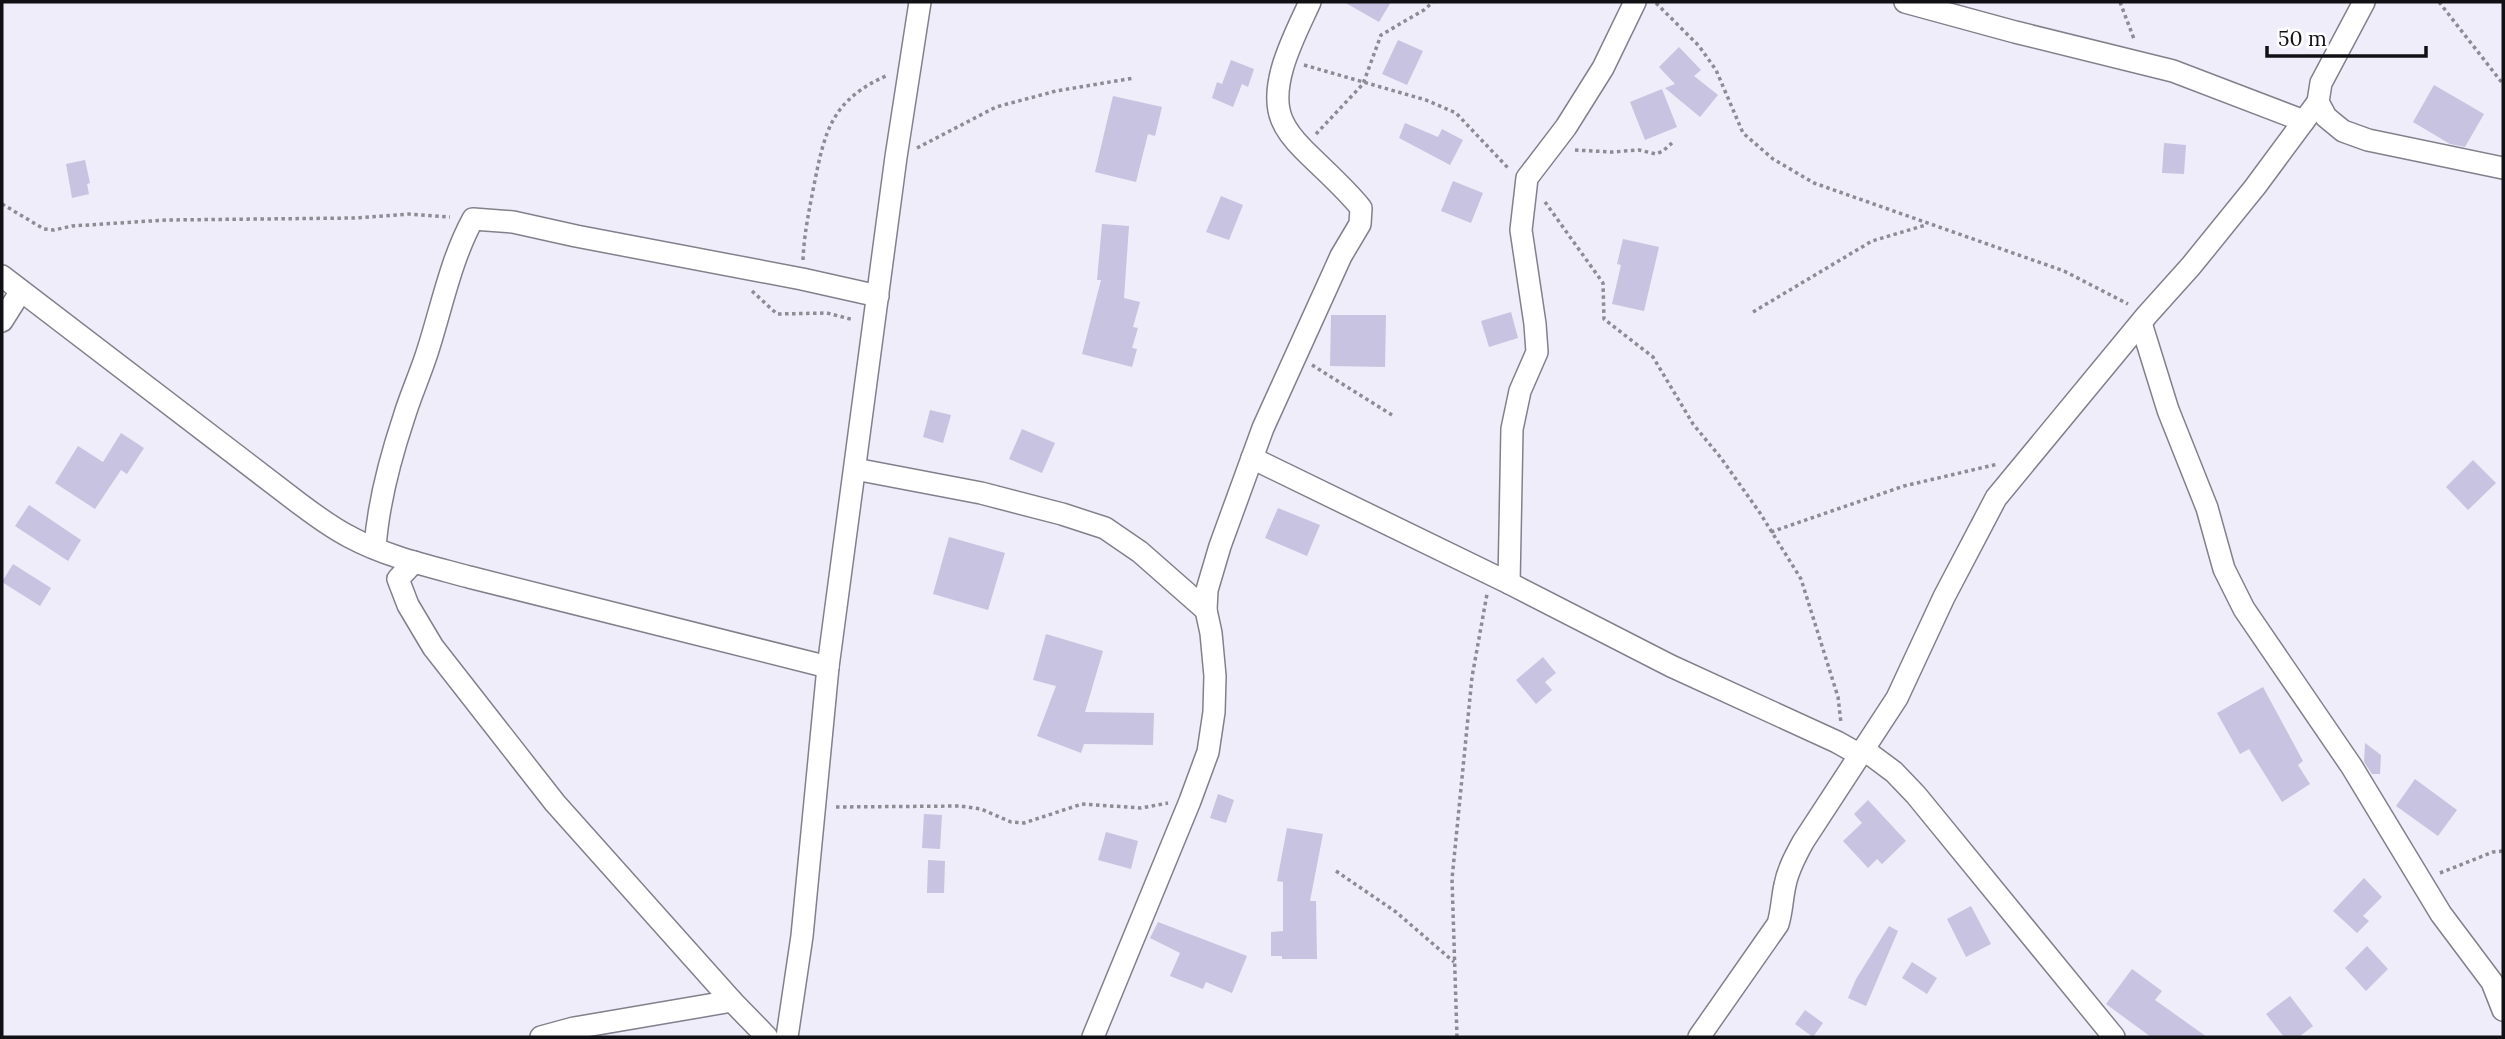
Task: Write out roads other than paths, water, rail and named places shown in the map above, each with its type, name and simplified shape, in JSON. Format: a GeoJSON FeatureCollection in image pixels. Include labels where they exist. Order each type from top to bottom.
{"type":"FeatureCollection","features":[{"type":"Feature","properties":{"kind":"street"},"geometry":{"type":"LineString","coordinates":[[787,1037],[802,936],[828,667],[896,157],[920,2]]}},
{"type":"Feature","properties":{"kind":"street"},"geometry":{"type":"LineString","coordinates":[[1093,1037],[1191,800],[1208,752],[1214,712],[1215,676],[1206,610],[1207,590],[1220,546],[1263,428],[1341,256],[1360,224],[1361,208],[1345,188],[1302,148],[1282,120],[1278,94],[1285,61],[1310,2]]}},
{"type":"Feature","properties":{"kind":"street"},"geometry":{"type":"LineString","coordinates":[[1500,578],[1512,429],[1520,391],[1537,352],[1521,230],[1526,182],[1566,127],[1603,68],[1635,2]]}},
{"type":"Feature","properties":{"kind":"street"},"geometry":{"type":"LineString","coordinates":[[1905,2],[2144,64],[2207,83],[2304,121]]}},
{"type":"Feature","properties":{"kind":"street"},"geometry":{"type":"LineString","coordinates":[[1699,1037],[1778,924],[1785,885],[1803,842],[1897,698],[1944,597],[1996,498],[2215,237],[2304,121],[2318,102],[2321,83],[2364,2]]}},
{"type":"Feature","properties":{"kind":"street"},"geometry":{"type":"LineString","coordinates":[[2318,102],[2326,117],[2343,131],[2356,136],[2503,168]]}},
{"type":"Feature","properties":{"kind":"street"},"geometry":{"type":"LineString","coordinates":[[374,548],[383,494],[403,418],[426,358],[457,253],[473,219],[513,222],[878,296]]}},
{"type":"Feature","properties":{"kind":"street"},"geometry":{"type":"LineString","coordinates":[[2,276],[311,512],[333,528],[374,548],[414,562],[697,636],[828,667]]}},
{"type":"Feature","properties":{"kind":"street"},"geometry":{"type":"LineString","coordinates":[[2,321],[21,291]]}},
{"type":"Feature","properties":{"kind":"street"},"geometry":{"type":"LineString","coordinates":[[2144,319],[2168,410],[2207,508],[2224,569],[2244,610],[2352,767],[2420,881],[2492,982],[2503,1010]]}},
{"type":"Feature","properties":{"kind":"street"},"geometry":{"type":"LineString","coordinates":[[1252,458],[1500,578],[1671,666],[1861,752],[1894,772],[1916,794],[2114,1037]]}},
{"type":"Feature","properties":{"kind":"street"},"geometry":{"type":"LineString","coordinates":[[855,469],[981,493],[1105,528],[1140,552],[1206,610]]}},
{"type":"Feature","properties":{"kind":"street"},"geometry":{"type":"LineString","coordinates":[[414,562],[398,579],[408,606],[433,647],[555,803],[767,1037]]}},
{"type":"Feature","properties":{"kind":"street"},"geometry":{"type":"LineString","coordinates":[[541,1037],[574,1028],[732,1001]]}}]}
